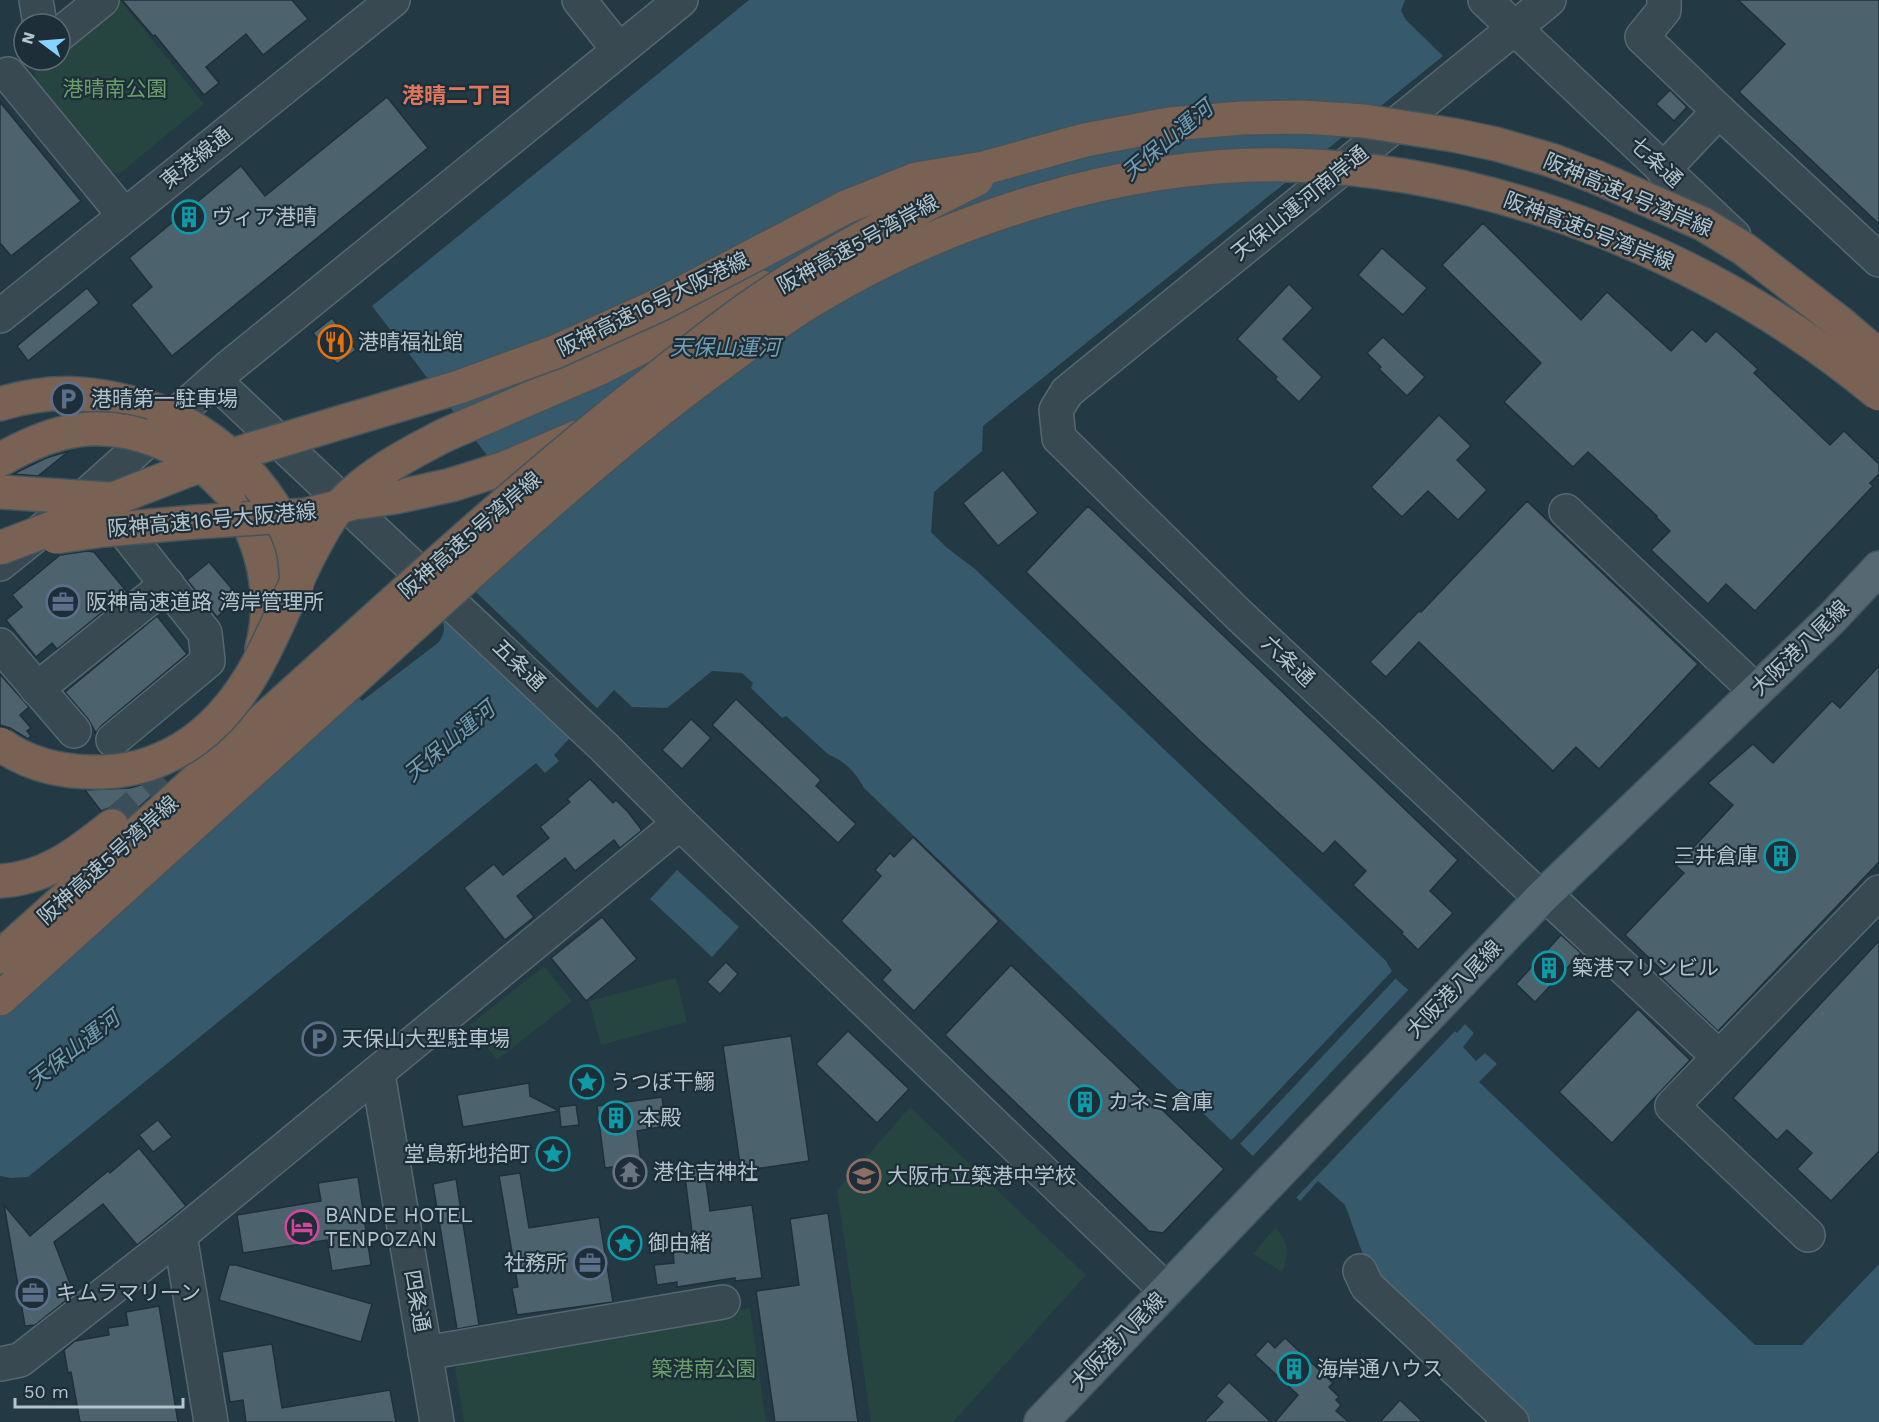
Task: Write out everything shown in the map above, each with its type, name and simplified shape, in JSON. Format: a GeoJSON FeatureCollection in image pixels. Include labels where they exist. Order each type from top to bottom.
{"type":"FeatureCollection","features":[{"type":"Feature","properties":{"kind":"highway","name":"阪神高速5号湾岸線"},"geometry":{"type":"LineString","coordinates":[[0,957],[462,540],[613,413],[693,351],[774,291],[909,213],[1012,162],[1113,126],[1244,110],[1313,110],[1374,115],[1424,123],[1529,146],[1630,183],[1719,229],[1762,259],[1879,358]]}},
{"type":"Feature","properties":{"kind":"highway","name":"阪神高速4号湾岸線"},"geometry":{"type":"LineString","coordinates":[[984,168],[1085,140],[1170,124],[1242,118],[1302,117],[1364,121],[1496,144],[1551,160],[1596,177],[1703,224],[1744,249],[1839,322],[1879,358]]}},
{"type":"Feature","properties":{"kind":"highway","name":"阪神高速5号湾岸線"},"geometry":{"type":"LineString","coordinates":[[0,999],[598,460],[658,410],[760,333],[813,299],[914,247],[1028,204],[1091,186],[1154,175],[1223,167],[1287,165],[1359,169],[1438,182],[1499,196],[1568,218],[1633,244],[1698,274],[1812,344],[1879,394]]}},
{"type":"Feature","properties":{"kind":"highway","name":"阪神高速16号大阪港線"},"geometry":{"type":"LineString","coordinates":[[0,546],[55,526],[116,498],[188,470],[459,387],[555,352],[661,304],[846,207],[916,179],[984,168]]}},
{"type":"Feature","properties":{"kind":"highway"},"geometry":{"type":"LineString","coordinates":[[0,744],[12,753],[30,761],[66,771],[133,769],[176,753],[219,720],[238,698],[263,657],[302,570],[333,515],[347,497],[408,454],[445,435],[600,368],[659,339],[860,236],[984,168]]}},
{"type":"Feature","properties":{"kind":"highway","name":"阪神高速16号大阪港線"},"geometry":{"type":"LineString","coordinates":[[0,546],[105,530],[306,515],[354,503],[451,485],[505,468],[625,415],[865,280],[972,233],[1093,195],[1226,176],[1289,175],[1360,179],[1428,190],[1499,206],[1567,228],[1619,248],[1692,282],[1809,353],[1879,406]]}},
{"type":"Feature","properties":{"kind":"highway"},"geometry":{"type":"LineString","coordinates":[[0,404],[38,395],[63,393],[113,397],[162,412],[202,433],[234,460],[259,485],[275,509],[292,548],[298,592],[295,615],[278,659],[254,696],[238,708],[202,748],[170,777]]}},
{"type":"Feature","properties":{"kind":"highway"},"geometry":{"type":"LineString","coordinates":[[0,426],[24,418],[50,415],[99,420],[142,435],[190,456],[230,491],[256,538],[266,580],[267,621],[259,662],[238,708]]}},
{"type":"Feature","properties":{"kind":"highway"},"geometry":{"type":"LineString","coordinates":[[0,460],[53,435],[86,429],[122,429]]}},
{"type":"Feature","properties":{"kind":"highway"},"geometry":{"type":"LineString","coordinates":[[0,492],[188,502],[307,497],[396,497]]}},
{"type":"Feature","properties":{"kind":"highway"},"geometry":{"type":"LineString","coordinates":[[0,881],[29,877],[59,865],[112,826]]}},
{"type":"Feature","properties":{"kind":"main road","name":"大阪港八尾線"},"geometry":{"type":"LineString","coordinates":[[1041,1422],[1543,896],[1832,618],[1879,568]]}},
{"type":"Feature","properties":{"kind":"street"},"geometry":{"type":"LineString","coordinates":[[72,24],[102,0]]}},
{"type":"Feature","properties":{"kind":"street","name":"東港線通"},"geometry":{"type":"LineString","coordinates":[[0,316],[393,0]]}},
{"type":"Feature","properties":{"kind":"street"},"geometry":{"type":"LineString","coordinates":[[579,0],[619,50]]}},
{"type":"Feature","properties":{"kind":"street"},"geometry":{"type":"LineString","coordinates":[[0,564],[92,490],[229,367],[681,0]]}},
{"type":"Feature","properties":{"kind":"street","name":"七条通"},"geometry":{"type":"LineString","coordinates":[[1485,0],[1879,374]]}},
{"type":"Feature","properties":{"kind":"street","name":"天保山運河南岸通"},"geometry":{"type":"LineString","coordinates":[[1056,410],[1067,392],[1549,0]]}},
{"type":"Feature","properties":{"kind":"street"},"geometry":{"type":"LineString","coordinates":[[1664,0],[1664,10],[1642,37],[1879,260]]}},
{"type":"Feature","properties":{"kind":"street"},"geometry":{"type":"LineString","coordinates":[[11,70],[124,215]]}},
{"type":"Feature","properties":{"kind":"street"},"geometry":{"type":"LineString","coordinates":[[1663,170],[1719,111]]}},
{"type":"Feature","properties":{"kind":"street","name":"五条通"},"geometry":{"type":"LineString","coordinates":[[214,381],[433,584],[604,747],[680,823],[1166,1290]]}},
{"type":"Feature","properties":{"kind":"street","name":"六条通"},"geometry":{"type":"LineString","coordinates":[[1056,410],[1059,438],[1240,616],[1719,1058]]}},
{"type":"Feature","properties":{"kind":"street"},"geometry":{"type":"LineString","coordinates":[[92,490],[205,633],[208,661],[112,740]]}},
{"type":"Feature","properties":{"kind":"street"},"geometry":{"type":"LineString","coordinates":[[1566,511],[1756,691]]}},
{"type":"Feature","properties":{"kind":"street"},"geometry":{"type":"LineString","coordinates":[[38,689],[167,584]]}},
{"type":"Feature","properties":{"kind":"street"},"geometry":{"type":"LineString","coordinates":[[0,645],[74,731]]}},
{"type":"Feature","properties":{"kind":"street"},"geometry":{"type":"LineString","coordinates":[[0,1364],[20,1360],[180,1235],[680,823]]}},
{"type":"Feature","properties":{"kind":"street"},"geometry":{"type":"LineString","coordinates":[[1808,1235],[1672,1106],[1876,901]]}},
{"type":"Feature","properties":{"kind":"street","name":"四条通"},"geometry":{"type":"LineString","coordinates":[[378,1074],[437,1422]]}},
{"type":"Feature","properties":{"kind":"street"},"geometry":{"type":"LineString","coordinates":[[180,1235],[211,1422]]}},
{"type":"Feature","properties":{"kind":"street"},"geometry":{"type":"LineString","coordinates":[[1360,1271],[1367,1286],[1512,1422]]}},
{"type":"Feature","properties":{"kind":"street"},"geometry":{"type":"LineString","coordinates":[[425,1353],[723,1302]]}},
{"type":"Feature","properties":{"kind":"green space","name":"港晴南公園"},"geometry":{"type":"Polygon","coordinates":[[[120,0],[204,104],[119,174],[104,170],[33,82],[35,72],[72,72],[72,39],[120,0]]]}},
{"type":"Feature","properties":{"kind":"green space"},"geometry":{"type":"Polygon","coordinates":[[[544,966],[572,1001],[497,1060],[470,1025],[544,966]]]}},
{"type":"Feature","properties":{"kind":"green space"},"geometry":{"type":"Polygon","coordinates":[[[676,978],[687,1022],[601,1045],[589,1001],[676,978]]]}},
{"type":"Feature","properties":{"kind":"green space"},"geometry":{"type":"Polygon","coordinates":[[[910,1107],[1086,1275],[953,1422],[871,1422],[837,1190],[910,1107]]]}},
{"type":"Feature","properties":{"kind":"green space"},"geometry":{"type":"Polygon","coordinates":[[[1275,1228],[1283,1238],[1286,1249],[1286,1260],[1282,1272],[1253,1254],[1275,1228]]]}},
{"type":"Feature","properties":{"kind":"green space","name":"築港南公園"},"geometry":{"type":"Polygon","coordinates":[[[750,1308],[766,1422],[464,1422],[455,1369],[465,1355],[750,1308]]]}},
{"type":"Feature","properties":{"kind":"water","name":"天保山運河"},"geometry":{"type":"Polygon","coordinates":[[[749,0],[1405,0],[1401,11],[1406,20],[1443,56],[983,426],[982,451],[934,492],[931,532],[946,547],[975,569],[1386,961],[1397,980],[1457,1033],[1465,1024],[1474,1033],[1463,1047],[1476,1061],[1485,1053],[1497,1064],[1479,1082],[1755,1345],[1802,1345],[1879,1264],[1879,1422],[1524,1422],[1370,1274],[1345,1205],[1318,1181],[1300,1201],[1234,1138],[1231,1140],[864,788],[850,768],[829,755],[786,716],[782,718],[751,688],[753,683],[742,673],[712,671],[667,708],[632,707],[614,690],[554,755],[559,761],[545,773],[536,763],[28,1177],[0,1176],[0,986],[338,676],[362,701],[439,642],[443,635],[443,624],[425,599],[526,506],[372,306],[749,0]]]}},
{"type":"Feature","properties":{"kind":"water"},"geometry":{"type":"Polygon","coordinates":[[[677,870],[739,927],[712,957],[650,899],[677,870]]]}},
{"type":"Feature","properties":{"kind":"pier"},"geometry":{"type":"Polygon","coordinates":[[[452,569],[600,711],[576,738],[426,594],[452,569]]]}},
{"type":"Feature","properties":{"kind":"pier"},"geometry":{"type":"Polygon","coordinates":[[[1394,969],[1398,976],[1238,1146],[1234,1142],[1229,1143],[1394,969]]]}},
{"type":"Feature","properties":{"kind":"pier"},"geometry":{"type":"Polygon","coordinates":[[[1410,988],[1457,1029],[1294,1200],[1251,1158],[1410,988]]]}},
{"type":"Feature","properties":{"kind":"building"},"geometry":{"type":"Polygon","coordinates":[[[122,0],[292,0],[308,19],[263,55],[246,34],[206,67],[219,83],[204,95],[155,35],[153,36],[122,0]]]}},
{"type":"Feature","properties":{"kind":"building"},"geometry":{"type":"Polygon","coordinates":[[[1738,0],[1879,0],[1879,224],[1739,92],[1785,44],[1738,0]]]}},
{"type":"Feature","properties":{"kind":"building"},"geometry":{"type":"Polygon","coordinates":[[[1670,90],[1687,107],[1674,121],[1656,104],[1670,90]]]}},
{"type":"Feature","properties":{"kind":"building"},"geometry":{"type":"Polygon","coordinates":[[[387,97],[428,148],[172,356],[131,305],[152,287],[129,258],[241,166],[265,196],[387,97]]]}},
{"type":"Feature","properties":{"kind":"building"},"geometry":{"type":"Polygon","coordinates":[[[0,102],[81,201],[11,256],[0,243],[0,102]]]}},
{"type":"Feature","properties":{"kind":"building"},"geometry":{"type":"Polygon","coordinates":[[[1483,223],[1581,320],[1607,292],[1671,351],[1692,329],[1706,342],[1716,331],[1758,369],[1754,373],[1830,445],[1844,431],[1879,464],[1879,474],[1870,483],[1873,486],[1755,611],[1726,584],[1708,604],[1651,550],[1670,531],[1657,516],[1588,452],[1573,467],[1504,402],[1541,363],[1442,265],[1483,223]]]}},
{"type":"Feature","properties":{"kind":"building"},"geometry":{"type":"Polygon","coordinates":[[[1382,248],[1427,288],[1403,315],[1358,275],[1382,248]]]}},
{"type":"Feature","properties":{"kind":"building"},"geometry":{"type":"Polygon","coordinates":[[[1289,284],[1313,308],[1283,339],[1322,377],[1299,402],[1275,379],[1277,377],[1237,339],[1289,284]]]}},
{"type":"Feature","properties":{"kind":"building"},"geometry":{"type":"Polygon","coordinates":[[[87,288],[99,303],[28,361],[17,346],[87,288]]]}},
{"type":"Feature","properties":{"kind":"building","name":"港晴福祉館"},"geometry":{"type":"Polygon","coordinates":[[[332,318],[356,350],[337,364],[313,333],[332,318]]]}},
{"type":"Feature","properties":{"kind":"building"},"geometry":{"type":"Polygon","coordinates":[[[1383,337],[1425,377],[1407,396],[1379,369],[1381,367],[1367,353],[1383,337]]]}},
{"type":"Feature","properties":{"kind":"building"},"geometry":{"type":"Polygon","coordinates":[[[1439,415],[1471,446],[1457,460],[1487,490],[1458,520],[1428,491],[1402,517],[1371,487],[1439,415]]]}},
{"type":"Feature","properties":{"kind":"building"},"geometry":{"type":"Polygon","coordinates":[[[69,451],[38,476],[13,474],[46,458],[69,451]]]}},
{"type":"Feature","properties":{"kind":"building"},"geometry":{"type":"Polygon","coordinates":[[[1003,470],[1038,513],[998,546],[963,503],[1003,470]]]}},
{"type":"Feature","properties":{"kind":"building"},"geometry":{"type":"Polygon","coordinates":[[[1527,501],[1698,664],[1599,769],[1576,747],[1553,771],[1419,642],[1386,677],[1370,662],[1527,501]]]}},
{"type":"Feature","properties":{"kind":"building"},"geometry":{"type":"Polygon","coordinates":[[[1088,506],[1458,860],[1430,891],[1453,913],[1418,950],[1401,933],[1403,932],[1353,885],[1366,871],[1335,841],[1323,854],[1198,739],[1026,572],[1088,506]]]}},
{"type":"Feature","properties":{"kind":"building"},"geometry":{"type":"Polygon","coordinates":[[[94,552],[127,592],[57,649],[52,643],[36,657],[6,620],[22,607],[12,595],[60,555],[94,552]]]}},
{"type":"Feature","properties":{"kind":"building"},"geometry":{"type":"Polygon","coordinates":[[[209,562],[240,598],[217,617],[187,580],[209,562]]]}},
{"type":"Feature","properties":{"kind":"building"},"geometry":{"type":"Polygon","coordinates":[[[157,616],[187,654],[101,726],[96,733],[88,719],[65,692],[157,616]]]}},
{"type":"Feature","properties":{"kind":"building","name":"三井倉庫"},"geometry":{"type":"Polygon","coordinates":[[[1879,666],[1879,862],[1718,1031],[1662,978],[1666,974],[1625,935],[1684,873],[1676,866],[1733,805],[1708,783],[1753,744],[1773,763],[1832,701],[1840,708],[1879,666]]]}},
{"type":"Feature","properties":{"kind":"building"},"geometry":{"type":"Polygon","coordinates":[[[0,674],[29,707],[20,715],[31,728],[27,731],[31,736],[28,739],[0,725],[0,674]]]}},
{"type":"Feature","properties":{"kind":"building"},"geometry":{"type":"Polygon","coordinates":[[[736,699],[821,780],[816,786],[856,824],[838,843],[712,725],[736,699]]]}},
{"type":"Feature","properties":{"kind":"building"},"geometry":{"type":"Polygon","coordinates":[[[691,719],[711,738],[682,769],[662,750],[691,719]]]}},
{"type":"Feature","properties":{"kind":"building"},"geometry":{"type":"Polygon","coordinates":[[[164,778],[167,782],[128,817],[118,808],[101,811],[85,790],[130,788],[164,778]]]}},
{"type":"Feature","properties":{"kind":"building"},"geometry":{"type":"Polygon","coordinates":[[[590,779],[613,803],[616,800],[628,812],[641,831],[620,848],[614,840],[575,871],[565,858],[517,896],[534,917],[505,940],[464,888],[494,864],[503,875],[549,838],[540,827],[570,802],[567,799],[590,779]]]}},
{"type":"Feature","properties":{"kind":"building"},"geometry":{"type":"Polygon","coordinates":[[[913,837],[999,921],[914,1011],[882,980],[891,970],[841,921],[881,876],[875,870],[890,853],[894,857],[913,837]]]}},
{"type":"Feature","properties":{"kind":"building"},"geometry":{"type":"Polygon","coordinates":[[[602,917],[637,959],[586,1001],[551,958],[602,917]]]}},
{"type":"Feature","properties":{"kind":"building","name":"築港マリンビル"},"geometry":{"type":"Polygon","coordinates":[[[1561,935],[1581,953],[1535,1002],[1516,984],[1561,935]]]}},
{"type":"Feature","properties":{"kind":"building"},"geometry":{"type":"Polygon","coordinates":[[[1879,941],[1879,1151],[1831,1201],[1797,1169],[1812,1153],[1787,1130],[1777,1140],[1733,1098],[1879,941]]]}},
{"type":"Feature","properties":{"kind":"building"},"geometry":{"type":"Polygon","coordinates":[[[726,962],[738,974],[720,994],[707,982],[726,962]]]}},
{"type":"Feature","properties":{"kind":"building","name":"カネミ倉庫"},"geometry":{"type":"Polygon","coordinates":[[[1011,965],[1224,1169],[1163,1233],[1149,1231],[945,1035],[1011,965]]]}},
{"type":"Feature","properties":{"kind":"building"},"geometry":{"type":"Polygon","coordinates":[[[1638,1009],[1690,1060],[1612,1143],[1559,1092],[1638,1009]]]}},
{"type":"Feature","properties":{"kind":"building"},"geometry":{"type":"Polygon","coordinates":[[[848,1031],[909,1089],[877,1123],[816,1064],[848,1031]]]}},
{"type":"Feature","properties":{"kind":"building"},"geometry":{"type":"Polygon","coordinates":[[[791,1036],[809,1161],[741,1171],[723,1046],[791,1036]]]}},
{"type":"Feature","properties":{"kind":"building"},"geometry":{"type":"Polygon","coordinates":[[[529,1083],[530,1096],[559,1111],[463,1127],[457,1095],[529,1083]]]}},
{"type":"Feature","properties":{"kind":"building"},"geometry":{"type":"Polygon","coordinates":[[[662,1097],[666,1126],[637,1131],[641,1163],[605,1168],[597,1106],[662,1097]]]}},
{"type":"Feature","properties":{"kind":"building"},"geometry":{"type":"Polygon","coordinates":[[[576,1105],[579,1125],[561,1127],[559,1107],[576,1105]]]}},
{"type":"Feature","properties":{"kind":"building"},"geometry":{"type":"Polygon","coordinates":[[[158,1120],[172,1137],[153,1152],[139,1135],[158,1120]]]}},
{"type":"Feature","properties":{"kind":"building"},"geometry":{"type":"Polygon","coordinates":[[[139,1148],[186,1206],[137,1245],[103,1204],[54,1242],[74,1294],[35,1325],[25,1326],[4,1205],[30,1236],[139,1148]]]}},
{"type":"Feature","properties":{"kind":"building"},"geometry":{"type":"Polygon","coordinates":[[[704,1167],[710,1211],[752,1205],[762,1278],[735,1281],[735,1278],[677,1287],[677,1282],[657,1285],[654,1265],[674,1263],[673,1251],[694,1248],[684,1169],[704,1167]]]}},
{"type":"Feature","properties":{"kind":"building"},"geometry":{"type":"Polygon","coordinates":[[[520,1173],[529,1228],[599,1217],[613,1302],[517,1315],[512,1288],[518,1287],[499,1176],[520,1173]]]}},
{"type":"Feature","properties":{"kind":"building","name":"BANDE HOTEL TENPOZAN"},"geometry":{"type":"Polygon","coordinates":[[[358,1177],[371,1265],[332,1271],[327,1240],[243,1253],[237,1215],[321,1201],[318,1183],[358,1177]]]}},
{"type":"Feature","properties":{"kind":"building"},"geometry":{"type":"Polygon","coordinates":[[[456,1179],[479,1325],[457,1329],[433,1184],[456,1179]]]}},
{"type":"Feature","properties":{"kind":"building"},"geometry":{"type":"Polygon","coordinates":[[[828,1213],[858,1422],[775,1422],[756,1291],[799,1285],[790,1219],[828,1213]]]}},
{"type":"Feature","properties":{"kind":"building","name":"BANDE HOTEL TENPOZAN"},"geometry":{"type":"Polygon","coordinates":[[[229,1265],[236,1265],[372,1304],[361,1342],[219,1300],[229,1265]]]}},
{"type":"Feature","properties":{"kind":"building"},"geometry":{"type":"Polygon","coordinates":[[[159,1306],[178,1422],[80,1422],[71,1372],[68,1373],[64,1350],[75,1341],[109,1335],[108,1328],[128,1325],[126,1312],[159,1306]]]}},
{"type":"Feature","properties":{"kind":"building","name":"海岸通ハウス"},"geometry":{"type":"Polygon","coordinates":[[[1285,1338],[1333,1383],[1329,1387],[1339,1397],[1336,1400],[1341,1405],[1336,1411],[1349,1422],[1275,1422],[1298,1395],[1255,1355],[1268,1341],[1275,1348],[1285,1338]]]}},
{"type":"Feature","properties":{"kind":"building"},"geometry":{"type":"Polygon","coordinates":[[[272,1344],[282,1408],[390,1390],[396,1422],[246,1422],[243,1400],[230,1402],[222,1352],[272,1344]]]}},
{"type":"Feature","properties":{"kind":"building","name":"海岸通ハウス"},"geometry":{"type":"Polygon","coordinates":[[[1229,1382],[1271,1422],[1204,1422],[1223,1402],[1216,1396],[1229,1382]]]}},
{"type":"Feature","properties":{"kind":"building"},"geometry":{"type":"Polygon","coordinates":[[[1400,1400],[1423,1422],[1380,1422],[1400,1400]]]}},
{"type":"Feature","properties":{"kind":"tunnel"},"geometry":{"type":"LineString","coordinates":[[112,826],[166,780]]}},
{"type":"Feature","properties":{"kind":"place","name":"ヴィア港晴"},"geometry":{"type":"Point","coordinates":[189,217]}},
{"type":"Feature","properties":{"kind":"place","name":"港晴福祉館"},"geometry":{"type":"Point","coordinates":[335,342]}},
{"type":"Feature","properties":{"kind":"place","name":"港晴第一駐車場"},"geometry":{"type":"Point","coordinates":[68,399]}},
{"type":"Feature","properties":{"kind":"place","name":"阪神高速道路 湾岸管理所"},"geometry":{"type":"Point","coordinates":[63,602]}},
{"type":"Feature","properties":{"kind":"place","name":"三井倉庫"},"geometry":{"type":"Point","coordinates":[1781,856]}},
{"type":"Feature","properties":{"kind":"place","name":"築港マリンビル"},"geometry":{"type":"Point","coordinates":[1549,968]}},
{"type":"Feature","properties":{"kind":"place","name":"天保山大型駐車場"},"geometry":{"type":"Point","coordinates":[319,1039]}},
{"type":"Feature","properties":{"kind":"place","name":"うつぼ干鰯"},"geometry":{"type":"Point","coordinates":[587,1082]}},
{"type":"Feature","properties":{"kind":"place","name":"カネミ倉庫"},"geometry":{"type":"Point","coordinates":[1085,1102]}},
{"type":"Feature","properties":{"kind":"place","name":"本殿"},"geometry":{"type":"Point","coordinates":[616,1118]}},
{"type":"Feature","properties":{"kind":"place","name":"堂島新地拾町"},"geometry":{"type":"Point","coordinates":[553,1154]}},
{"type":"Feature","properties":{"kind":"place","name":"港住吉神社"},"geometry":{"type":"Point","coordinates":[630,1172]}},
{"type":"Feature","properties":{"kind":"place","name":"大阪市立築港中学校"},"geometry":{"type":"Point","coordinates":[864,1176]}},
{"type":"Feature","properties":{"kind":"place","name":"BANDE HOTEL TENPOZAN"},"geometry":{"type":"Point","coordinates":[302,1227]}},
{"type":"Feature","properties":{"kind":"place","name":"御由緒"},"geometry":{"type":"Point","coordinates":[625,1243]}},
{"type":"Feature","properties":{"kind":"place","name":"社務所"},"geometry":{"type":"Point","coordinates":[590,1263]}},
{"type":"Feature","properties":{"kind":"place","name":"キムラマリーン"},"geometry":{"type":"Point","coordinates":[33,1293]}},
{"type":"Feature","properties":{"kind":"place","name":"海岸通ハウス"},"geometry":{"type":"Point","coordinates":[1294,1369]}},
{"type":"Feature","properties":{"kind":"district","name":"港晴二丁目"},"geometry":{"type":"Point","coordinates":[457,95]}}]}
